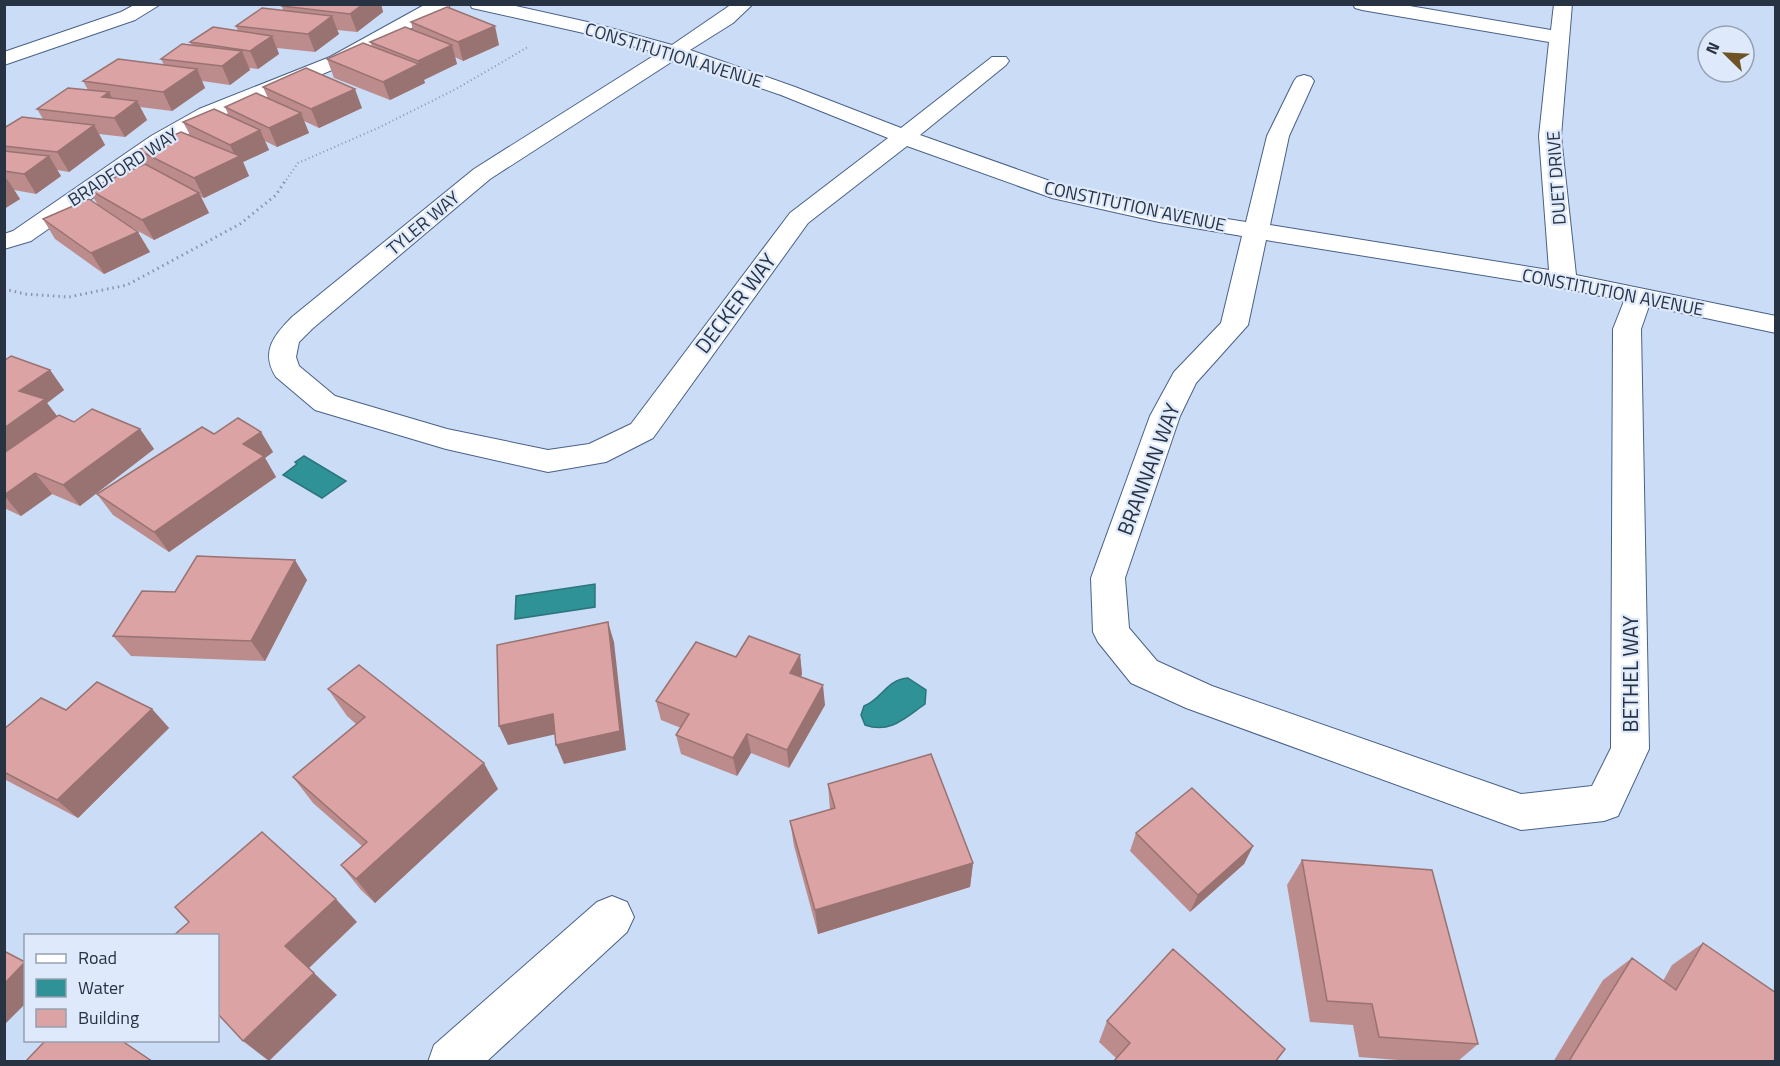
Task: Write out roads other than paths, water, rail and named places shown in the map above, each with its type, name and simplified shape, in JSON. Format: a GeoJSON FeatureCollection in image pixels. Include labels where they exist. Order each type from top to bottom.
{"type":"FeatureCollection","features":[{"type":"Feature","properties":{"kind":"street"},"geometry":{"type":"LineString","coordinates":[[4,59],[128,16],[152,4]]}},
{"type":"Feature","properties":{"kind":"street","name":"BRADFORD WAY"},"geometry":{"type":"LineString","coordinates":[[4,242],[22,236],[159,141],[207,114],[337,61],[441,4]]}},
{"type":"Feature","properties":{"kind":"street","name":"CONSTITUTION AVENUE"},"geometry":{"type":"LineString","coordinates":[[479,4],[565,23],[675,52],[788,91],[904,137],[1060,193],[1159,215],[1563,280],[1776,325]]}},
{"type":"Feature","properties":{"kind":"street","name":"TYLER WAY"},"geometry":{"type":"LineString","coordinates":[[446,439],[325,403],[286,370],[282,357],[286,339],[302,323],[482,174],[726,20],[744,4]]}},
{"type":"Feature","properties":{"kind":"street"},"geometry":{"type":"LineString","coordinates":[[1362,4],[1560,38]]}},
{"type":"Feature","properties":{"kind":"street","name":"DUET DRIVE"},"geometry":{"type":"LineString","coordinates":[[1563,4],[1551,136],[1563,280]]}},
{"type":"Feature","properties":{"kind":"street","name":"DECKER WAY"},"geometry":{"type":"LineString","coordinates":[[446,439],[548,461],[595,454],[642,431],[799,218],[999,61]]}},
{"type":"Feature","properties":{"kind":"street","name":"BRANNAN WAY"},"geometry":{"type":"LineString","coordinates":[[1199,696],[1144,672],[1111,632],[1108,578],[1165,416],[1184,379],[1234,325],[1278,136],[1304,81]]}},
{"type":"Feature","properties":{"kind":"street","name":"BETHEL WAY"},"geometry":{"type":"LineString","coordinates":[[1199,696],[1521,812],[1604,803],[1630,749],[1627,329],[1639,295]]}},
{"type":"Feature","properties":{"kind":"street"},"geometry":{"type":"LineString","coordinates":[[451,1062],[612,917]]}},
{"type":"Feature","properties":{"kind":"water"},"geometry":{"type":"Polygon","coordinates":[[[304,456],[346,481],[322,498],[283,475],[304,456]]]}},
{"type":"Feature","properties":{"kind":"water"},"geometry":{"type":"Polygon","coordinates":[[[595,584],[595,607],[515,619],[516,596],[595,584]]]}},
{"type":"Feature","properties":{"kind":"water"},"geometry":{"type":"Polygon","coordinates":[[[908,678],[926,690],[925,704],[890,726],[865,725],[861,715],[864,706],[876,699],[890,685],[908,678]]]}}]}
